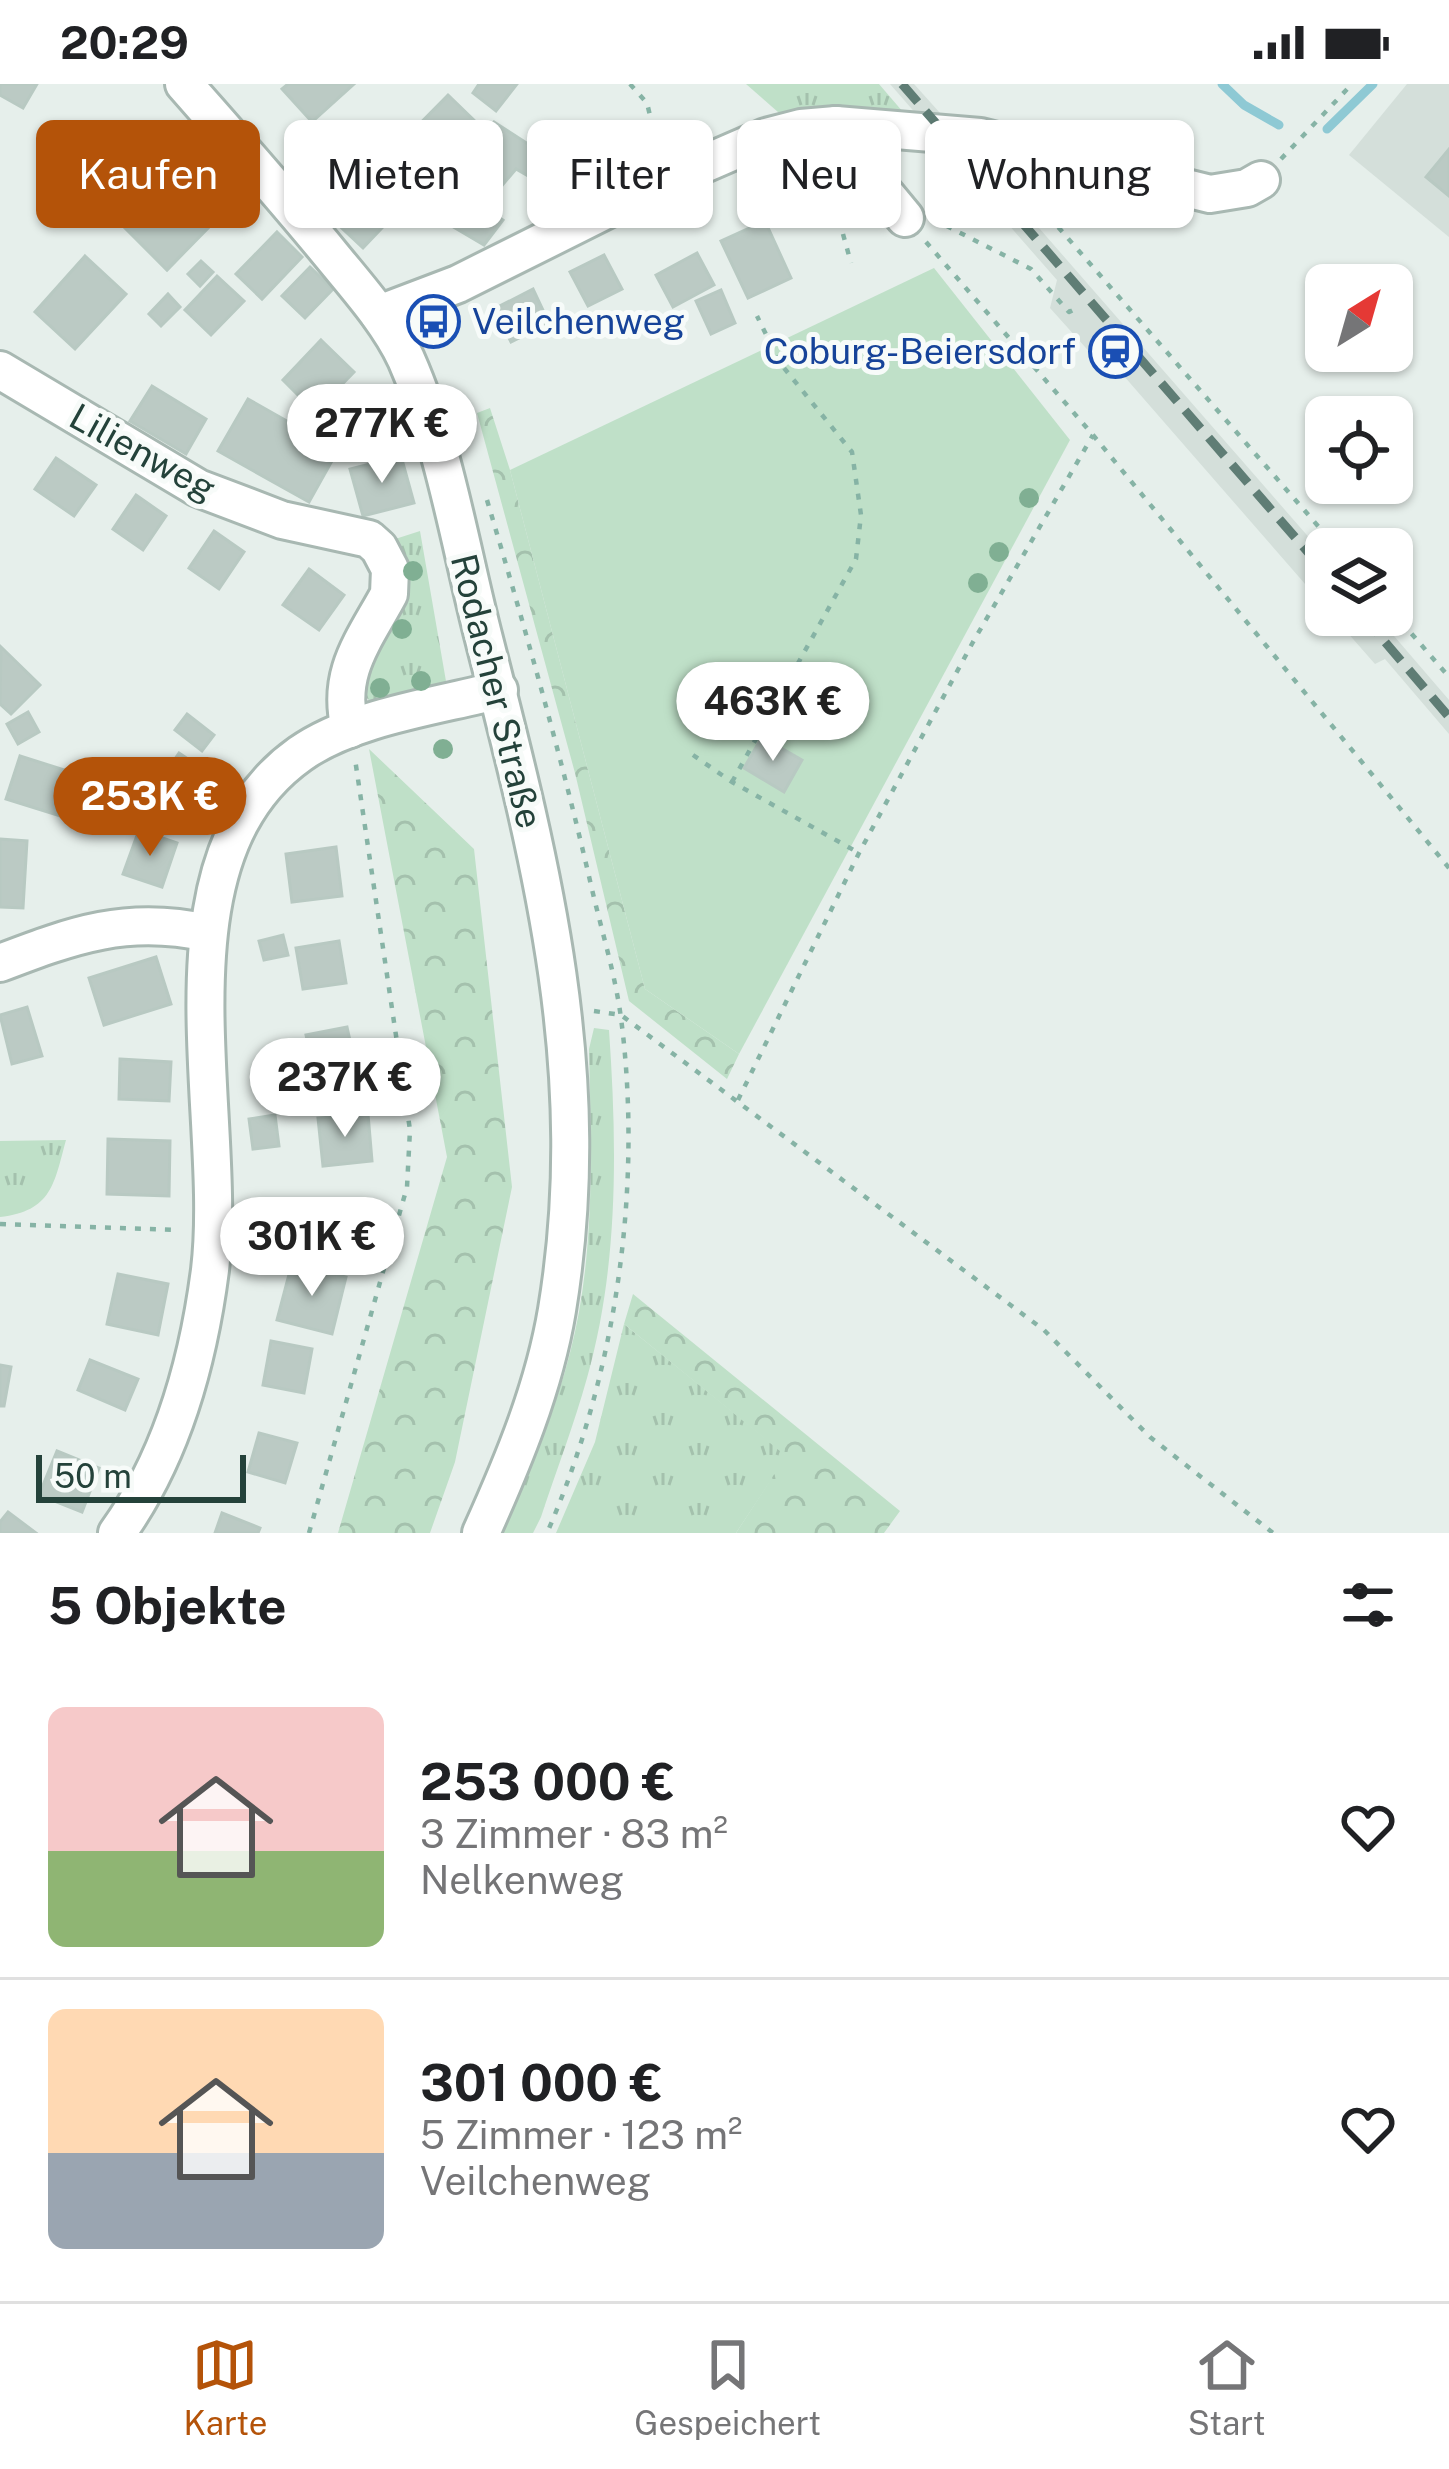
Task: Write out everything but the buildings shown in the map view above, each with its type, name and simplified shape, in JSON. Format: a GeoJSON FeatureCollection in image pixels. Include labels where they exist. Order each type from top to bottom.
{"type":"FeatureCollection","features":[{"type":"Feature","properties":{"kind":"street","name":"Rodacher Straße"},"geometry":{"type":"LineString","coordinates":[[184,84],[274,184],[379,314],[405,358],[433,434],[499,690],[556,951],[564,1006],[572,1168],[556,1313],[535,1399],[481,1533]]}},
{"type":"Feature","properties":{"kind":"street"},"geometry":{"type":"LineString","coordinates":[[1194,190],[1229,193],[1261,180]]}},
{"type":"Feature","properties":{"kind":"street"},"geometry":{"type":"LineString","coordinates":[[901,213],[905,218]]}},
{"type":"Feature","properties":{"kind":"street"},"geometry":{"type":"LineString","coordinates":[[379,314],[458,284],[570,228]]}},
{"type":"Feature","properties":{"kind":"street","name":"Lilienweg"},"geometry":{"type":"LineString","coordinates":[[0,370],[198,488],[282,520],[357,534],[379,548],[391,581],[347,673],[344,703],[350,729]]}},
{"type":"Feature","properties":{"kind":"street"},"geometry":{"type":"LineString","coordinates":[[116,1533],[163,1455],[193,1365],[210,1268],[207,933],[218,875],[233,832],[272,778],[299,754],[350,729],[499,690]]}},
{"type":"Feature","properties":{"kind":"street"},"geometry":{"type":"LineString","coordinates":[[0,963],[89,931],[142,925],[207,933]]}},
{"type":"Feature","properties":{"kind":"path"},"geometry":{"type":"LineString","coordinates":[[630,84],[647,104],[652,120]]}},
{"type":"Feature","properties":{"kind":"path"},"geometry":{"type":"LineString","coordinates":[[1261,180],[1352,84]]}},
{"type":"Feature","properties":{"kind":"path"},"geometry":{"type":"LineString","coordinates":[[1073,310],[1069,312],[1031,269],[914,209],[905,218],[1093,435],[1449,868]]}},
{"type":"Feature","properties":{"kind":"path"},"geometry":{"type":"LineString","coordinates":[[1059,228],[1320,528]]}},
{"type":"Feature","properties":{"kind":"path"},"geometry":{"type":"LineString","coordinates":[[843,234],[851,263]]}},
{"type":"Feature","properties":{"kind":"path"},"geometry":{"type":"LineString","coordinates":[[732,782],[856,560],[862,515],[852,452],[780,363],[757,316]]}},
{"type":"Feature","properties":{"kind":"path"},"geometry":{"type":"LineString","coordinates":[[738,1100],[860,853],[973,642],[1093,435]]}},
{"type":"Feature","properties":{"kind":"path"},"geometry":{"type":"LineString","coordinates":[[484,491],[556,735],[621,1015],[629,1124],[618,1290],[566,1488],[547,1533]]}},
{"type":"Feature","properties":{"kind":"path"},"geometry":{"type":"LineString","coordinates":[[1413,635],[1449,677]]}},
{"type":"Feature","properties":{"kind":"path"},"geometry":{"type":"LineString","coordinates":[[309,1533],[407,1187],[410,1149],[350,729]]}},
{"type":"Feature","properties":{"kind":"path"},"geometry":{"type":"LineString","coordinates":[[693,755],[860,853]]}},
{"type":"Feature","properties":{"kind":"path"},"geometry":{"type":"LineString","coordinates":[[564,1006],[621,1015],[738,1100],[1044,1330],[1150,1437],[1273,1533]]}},
{"type":"Feature","properties":{"kind":"shaded area"},"geometry":{"type":"Polygon","coordinates":[[[890,84],[914,84],[940,113],[918,116],[890,84]]]}},
{"type":"Feature","properties":{"kind":"shaded area"},"geometry":{"type":"Polygon","coordinates":[[[1407,84],[1449,84],[1449,237],[1349,155],[1407,84]]]}},
{"type":"Feature","properties":{"kind":"shaded area"},"geometry":{"type":"Polygon","coordinates":[[[1011,228],[1039,228],[1305,533],[1305,584],[1103,352],[1094,357],[1050,308],[1057,280],[1011,228]]]}},
{"type":"Feature","properties":{"kind":"shaded area"},"geometry":{"type":"Polygon","coordinates":[[[1350,636],[1394,636],[1449,700],[1449,734],[1385,659],[1375,664],[1350,636]]]}},
{"type":"Feature","properties":{"kind":"green space"},"geometry":{"type":"Polygon","coordinates":[[[746,84],[879,84],[903,112],[787,120],[746,84]]]}},
{"type":"Feature","properties":{"kind":"green space"},"geometry":{"type":"Polygon","coordinates":[[[934,268],[1070,440],[739,1054],[645,989],[510,470],[934,268]]]}},
{"type":"Feature","properties":{"kind":"green space"},"geometry":{"type":"Polygon","coordinates":[[[490,408],[645,989],[739,1054],[727,1079],[629,1001],[575,773],[477,413],[490,408]]]}},
{"type":"Feature","properties":{"kind":"green space"},"geometry":{"type":"Polygon","coordinates":[[[420,531],[447,687],[375,705],[362,694],[365,679],[397,621],[406,592],[404,572],[389,541],[420,531]]]}},
{"type":"Feature","properties":{"kind":"green space"},"geometry":{"type":"Polygon","coordinates":[[[369,749],[474,849],[512,1187],[455,1462],[430,1533],[338,1533],[447,1157],[369,749]]]}},
{"type":"Feature","properties":{"kind":"green space"},"geometry":{"type":"Polygon","coordinates":[[[594,1028],[609,1030],[614,1161],[610,1249],[597,1335],[576,1413],[533,1533],[497,1533],[556,1399],[578,1315],[588,1239],[589,1049],[594,1028]]]}},
{"type":"Feature","properties":{"kind":"green space"},"geometry":{"type":"Polygon","coordinates":[[[66,1140],[54,1182],[41,1202],[0,1217],[0,1141],[66,1140]]]}},
{"type":"Feature","properties":{"kind":"green space"},"geometry":{"type":"Polygon","coordinates":[[[633,1294],[900,1511],[884,1533],[736,1533],[786,1456],[624,1324],[633,1294]]]}},
{"type":"Feature","properties":{"kind":"green space"},"geometry":{"type":"Polygon","coordinates":[[[624,1324],[787,1456],[736,1533],[556,1533],[595,1442],[624,1324]]]}},
{"type":"Feature","properties":{"kind":"waterway"},"geometry":{"type":"LineString","coordinates":[[1222,84],[1244,105],[1279,125]]}},
{"type":"Feature","properties":{"kind":"waterway"},"geometry":{"type":"LineString","coordinates":[[1327,129],[1373,84]]}},
{"type":"Feature","properties":{"kind":"railway"},"geometry":{"type":"LineString","coordinates":[[902,84],[1305,549]]}},
{"type":"Feature","properties":{"kind":"railway"},"geometry":{"type":"LineString","coordinates":[[1380,636],[1449,717]]}},
{"type":"Feature","properties":{"kind":"place","name":"Veilchenweg"},"geometry":{"type":"Point","coordinates":[433,321]}},
{"type":"Feature","properties":{"kind":"place","name":"Coburg-Beiersdorf"},"geometry":{"type":"Point","coordinates":[1115,351]}}]}
